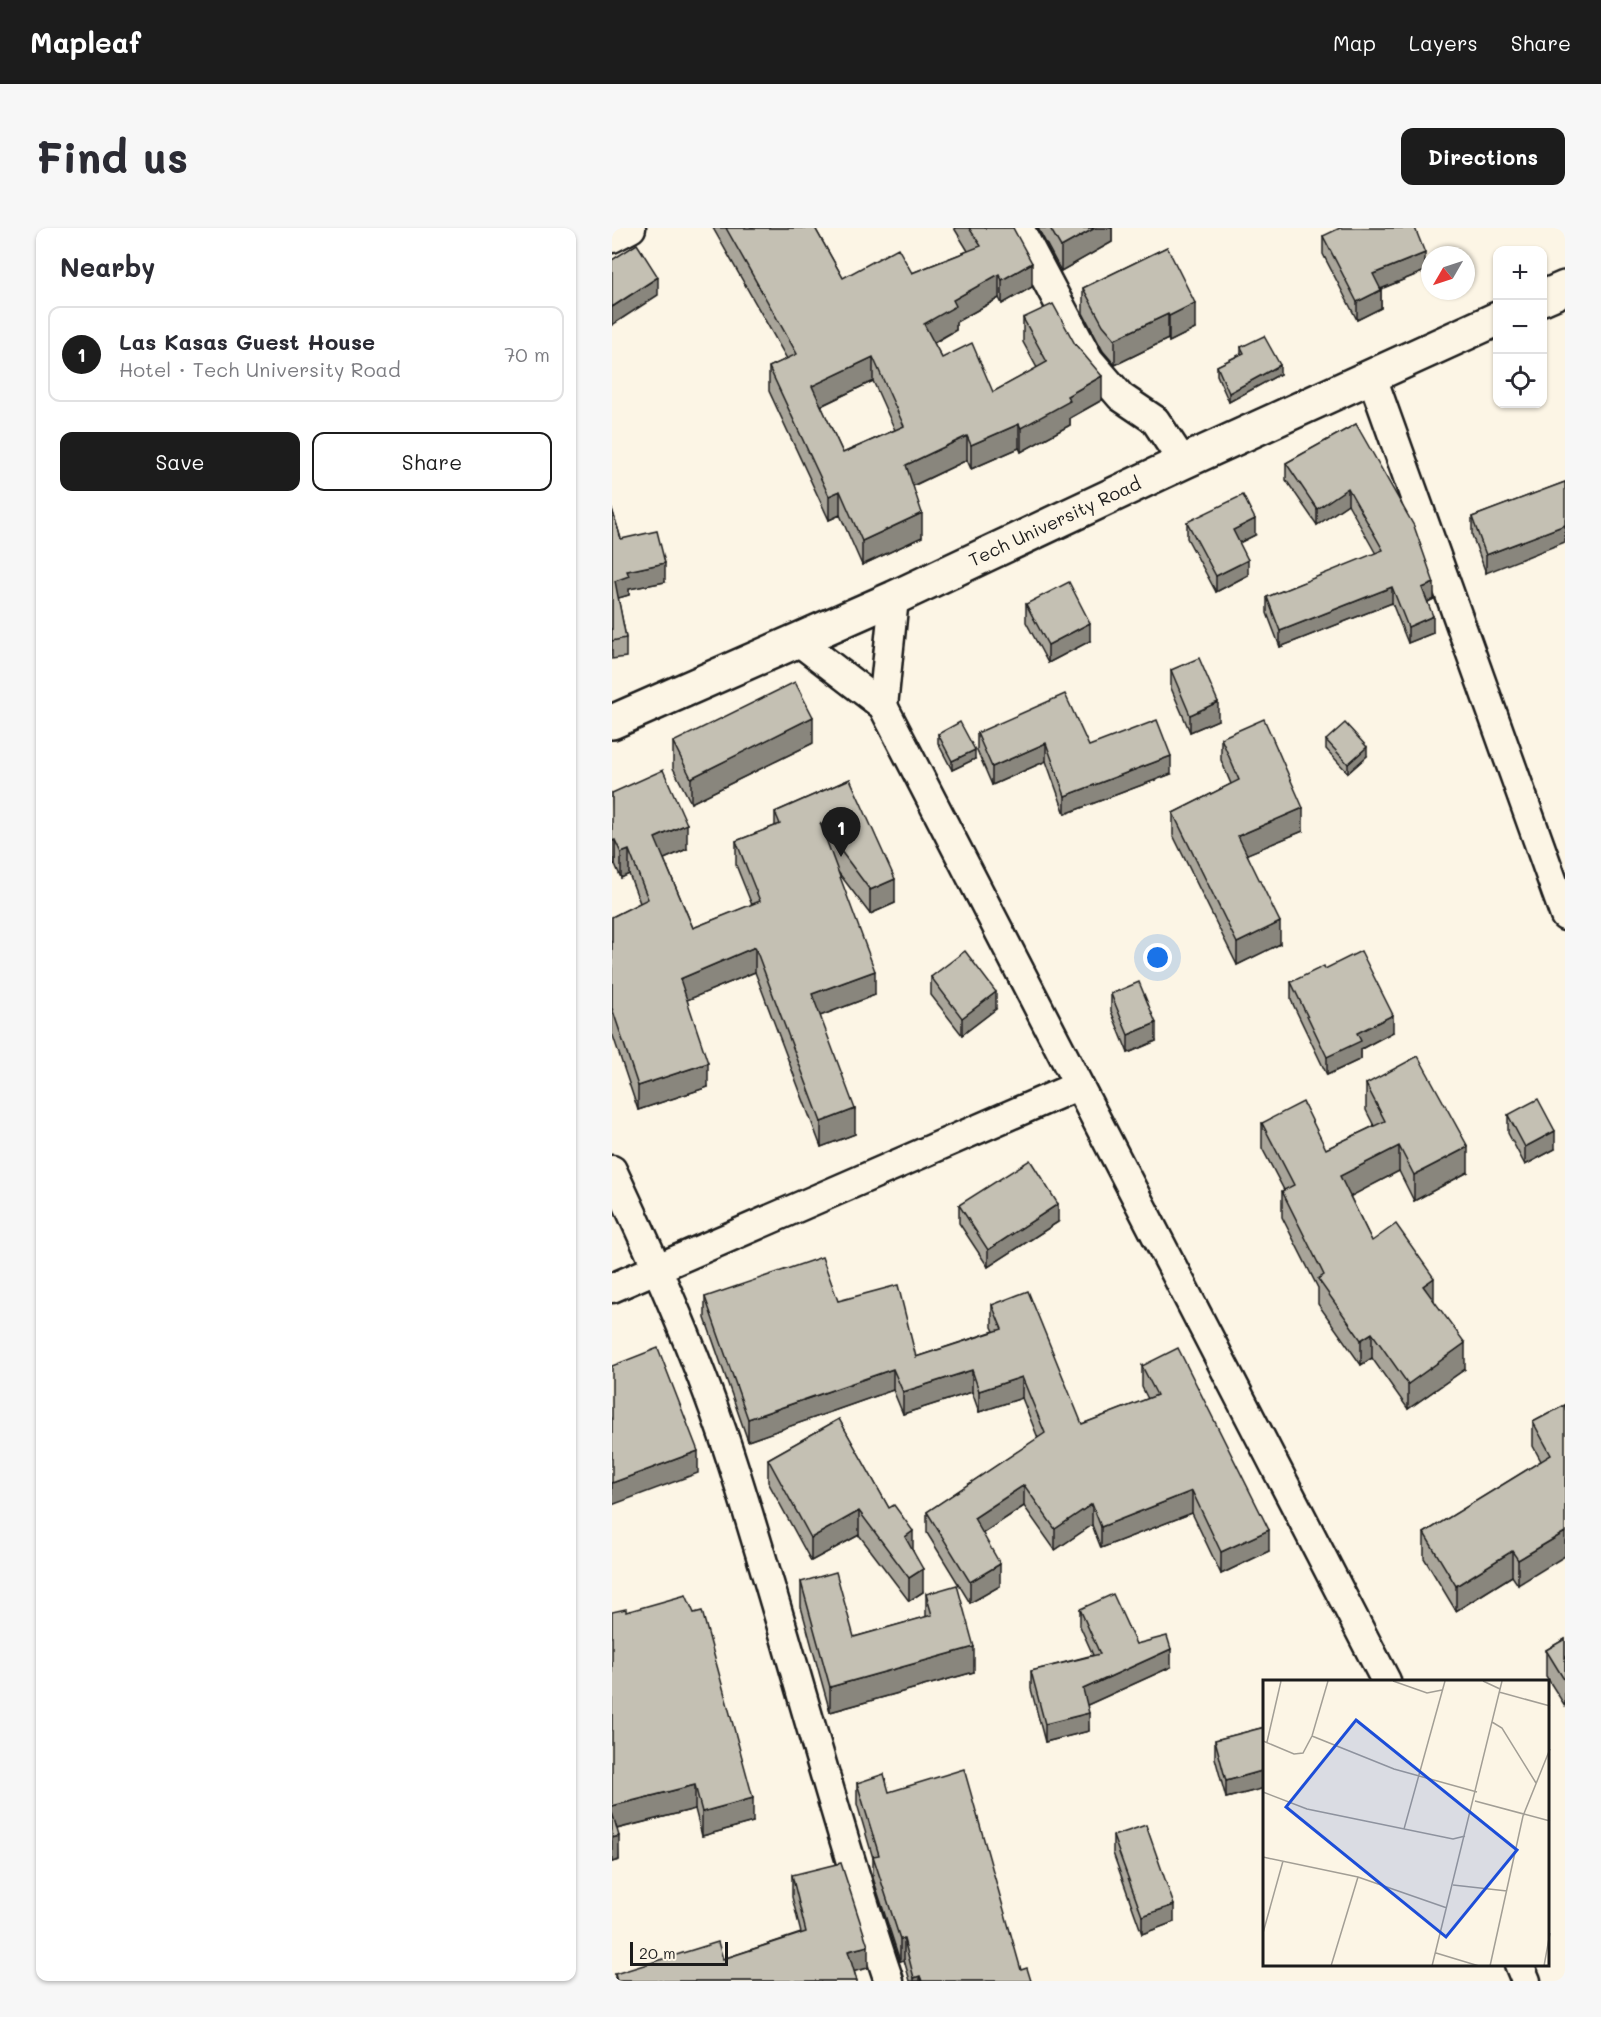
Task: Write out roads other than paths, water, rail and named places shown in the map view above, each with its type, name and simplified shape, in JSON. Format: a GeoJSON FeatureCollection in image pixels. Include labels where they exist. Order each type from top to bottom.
{"type":"FeatureCollection","features":[{"type":"Feature","properties":{"kind":"street"},"geometry":{"type":"LineString","coordinates":[[612,238],[632,228]]}},
{"type":"Feature","properties":{"kind":"street"},"geometry":{"type":"LineString","coordinates":[[1019,228],[1089,360],[1120,397],[1155,420],[1183,462]]}},
{"type":"Feature","properties":{"kind":"street"},"geometry":{"type":"LineString","coordinates":[[1547,296],[1565,288]]}},
{"type":"Feature","properties":{"kind":"street","name":"Tech University Road"},"geometry":{"type":"LineString","coordinates":[[612,722],[894,598],[1183,462],[1493,321]]}},
{"type":"Feature","properties":{"kind":"street"},"geometry":{"type":"LineString","coordinates":[[1372,377],[1565,916]]}},
{"type":"Feature","properties":{"kind":"street"},"geometry":{"type":"LineString","coordinates":[[883,706],[894,598]]}},
{"type":"Feature","properties":{"kind":"street"},"geometry":{"type":"LineString","coordinates":[[797,640],[883,706],[1077,1086],[1385,1680]]}},
{"type":"Feature","properties":{"kind":"street"},"geometry":{"type":"LineString","coordinates":[[612,1288],[1077,1086]]}},
{"type":"Feature","properties":{"kind":"street"},"geometry":{"type":"LineString","coordinates":[[612,1170],[658,1268],[733,1467],[852,1872],[889,1981]]}},
{"type":"Feature","properties":{"kind":"street"},"geometry":{"type":"LineString","coordinates":[[1519,1966],[1526,1981]]}},
{"type":"Feature","properties":{"kind":"place","name":"Las Kasas Guest House"},"geometry":{"type":"Point","coordinates":[841,857]}}]}
